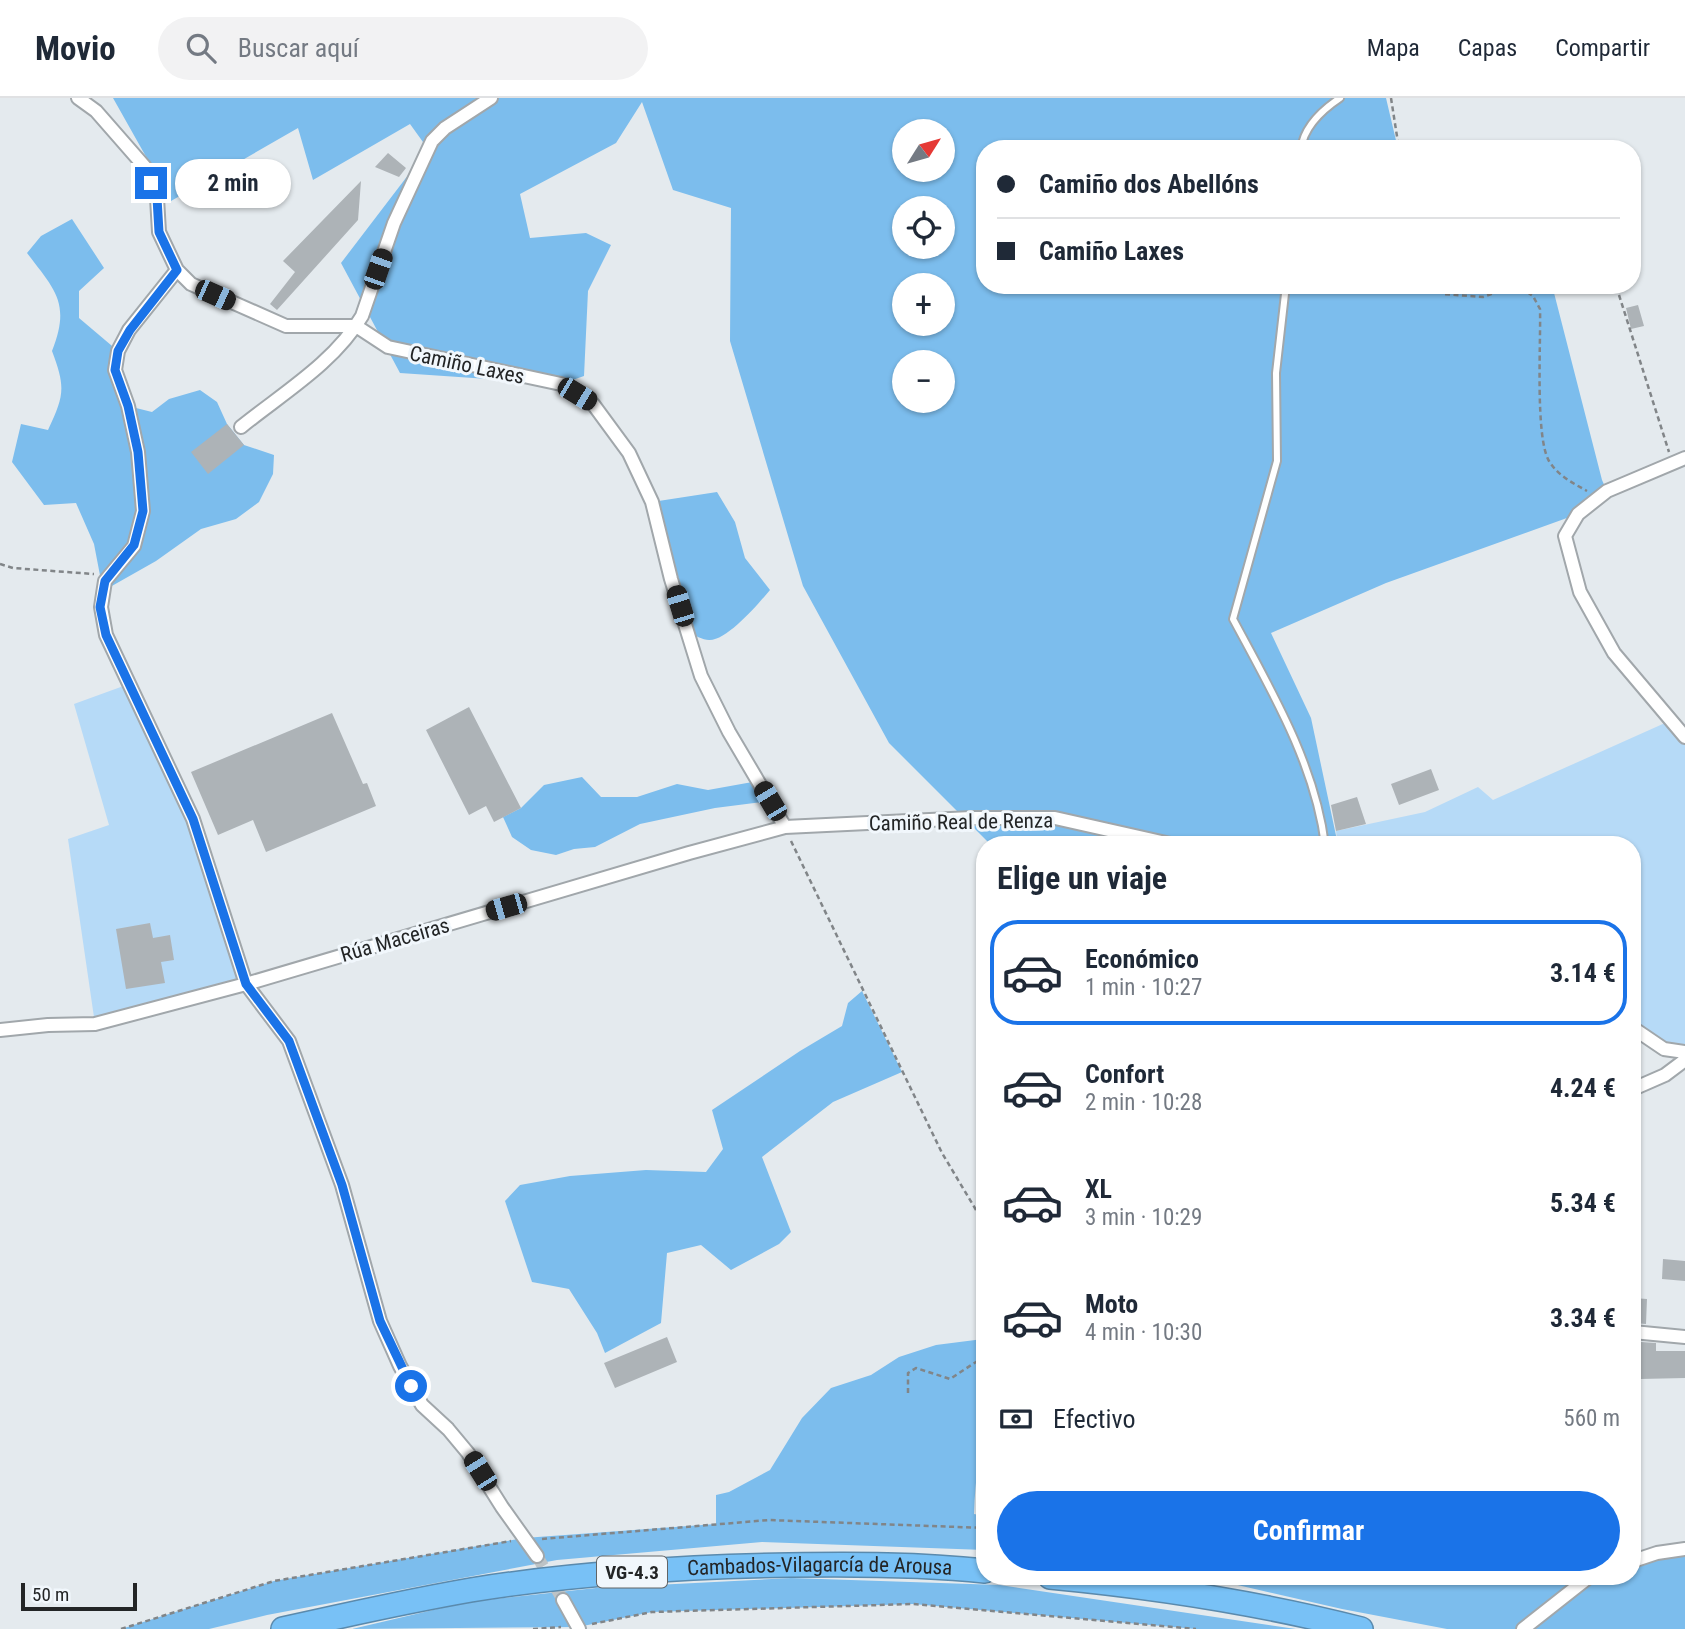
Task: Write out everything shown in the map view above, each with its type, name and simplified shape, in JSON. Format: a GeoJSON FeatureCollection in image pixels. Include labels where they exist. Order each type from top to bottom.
{"type":"FeatureCollection","features":[{"type":"Feature","properties":{"kind":"highway","name":"Cambados-Vilagarcía de Arousa"},"geometry":{"type":"LineString","coordinates":[[283,1629],[472,1590],[612,1573],[681,1568],[855,1564],[940,1566],[976,1570]]}},
{"type":"Feature","properties":{"kind":"highway"},"geometry":{"type":"LineString","coordinates":[[1124,1585],[1306,1615],[1361,1629]]}},
{"type":"Feature","properties":{"kind":"street"},"geometry":{"type":"LineString","coordinates":[[78,98],[96,111],[145,167],[157,198],[159,232],[177,270],[191,284],[286,326],[356,326]]}},
{"type":"Feature","properties":{"kind":"street"},"geometry":{"type":"LineString","coordinates":[[242,426],[332,355],[356,326],[362,316],[394,223],[432,141],[446,128],[491,98]]}},
{"type":"Feature","properties":{"kind":"street"},"geometry":{"type":"LineString","coordinates":[[177,270],[130,330],[118,351],[115,370],[128,406],[138,452],[143,511],[134,545],[105,581],[100,607],[106,635],[193,819],[246,984],[289,1041],[342,1185],[380,1321],[400,1366],[422,1405],[448,1429],[468,1453],[537,1556]]}},
{"type":"Feature","properties":{"kind":"street","name":"Camiño Laxes"},"geometry":{"type":"LineString","coordinates":[[356,326],[388,347],[561,384],[593,404],[629,453],[652,502],[671,579],[701,676],[729,732],[785,827]]}},
{"type":"Feature","properties":{"kind":"street"},"geometry":{"type":"LineString","coordinates":[[1685,458],[1607,491],[1578,514],[1565,536],[1580,592],[1614,653],[1685,737]]}},
{"type":"Feature","properties":{"kind":"street","name":"Camiño Real de Renza"},"geometry":{"type":"LineString","coordinates":[[785,827],[971,818],[1055,818],[1135,836]]}},
{"type":"Feature","properties":{"kind":"street","name":"Rúa Maceiras"},"geometry":{"type":"LineString","coordinates":[[0,1030],[95,1024],[246,984],[785,827]]}},
{"type":"Feature","properties":{"kind":"street"},"geometry":{"type":"LineString","coordinates":[[1641,1033],[1664,1049],[1685,1052]]}},
{"type":"Feature","properties":{"kind":"street"},"geometry":{"type":"LineString","coordinates":[[1641,1085],[1665,1075],[1685,1060]]}},
{"type":"Feature","properties":{"kind":"street"},"geometry":{"type":"LineString","coordinates":[[1641,1333],[1685,1337]]}},
{"type":"Feature","properties":{"kind":"street"},"geometry":{"type":"LineString","coordinates":[[1641,1558],[1685,1549]]}},
{"type":"Feature","properties":{"kind":"street"},"geometry":{"type":"LineString","coordinates":[[1525,1627],[1579,1585]]}},
{"type":"Feature","properties":{"kind":"street"},"geometry":{"type":"LineString","coordinates":[[563,1600],[579,1628]]}},
{"type":"Feature","properties":{"kind":"lane"},"geometry":{"type":"LineString","coordinates":[[1302,140],[1312,123],[1340,98]]}},
{"type":"Feature","properties":{"kind":"lane"},"geometry":{"type":"LineString","coordinates":[[1285,294],[1276,373],[1277,461],[1233,619],[1293,734],[1323,836]]}},
{"type":"Feature","properties":{"kind":"path"},"geometry":{"type":"LineString","coordinates":[[1391,98],[1398,140]]}},
{"type":"Feature","properties":{"kind":"path"},"geometry":{"type":"LineString","coordinates":[[1443,294],[1483,297],[1491,294]]}},
{"type":"Feature","properties":{"kind":"path"},"geometry":{"type":"LineString","coordinates":[[1530,294],[1540,309],[1541,425],[1548,459],[1560,475],[1598,498]]}},
{"type":"Feature","properties":{"kind":"path"},"geometry":{"type":"LineString","coordinates":[[1619,295],[1672,463]]}},
{"type":"Feature","properties":{"kind":"path"},"geometry":{"type":"LineString","coordinates":[[0,564],[13,568],[99,575],[105,581]]}},
{"type":"Feature","properties":{"kind":"path"},"geometry":{"type":"LineString","coordinates":[[785,827],[942,1153],[976,1210]]}},
{"type":"Feature","properties":{"kind":"path"},"geometry":{"type":"LineString","coordinates":[[908,1393],[908,1373],[916,1368],[950,1379],[976,1362]]}},
{"type":"Feature","properties":{"kind":"path"},"geometry":{"type":"LineString","coordinates":[[534,1629],[579,1628],[652,1612],[913,1604],[1196,1629]]}},
{"type":"Feature","properties":{"kind":"shaded area"},"geometry":{"type":"Polygon","coordinates":[[[113,98],[1386,98],[1396,140],[976,140],[976,294],[1554,294],[1607,491],[1578,514],[1386,583],[1271,633],[1311,718],[1336,836],[982,836],[889,743],[803,586],[730,341],[731,208],[673,190],[642,102],[616,143],[520,194],[530,238],[586,233],[611,245],[588,291],[584,376],[561,384],[400,373],[341,263],[428,149],[410,124],[313,180],[298,128],[171,201],[113,98]]]}},
{"type":"Feature","properties":{"kind":"shaded area"},"geometry":{"type":"Polygon","coordinates":[[[72,219],[104,268],[79,291],[79,318],[118,351],[128,406],[152,412],[169,399],[200,390],[217,402],[227,424],[244,445],[274,455],[273,474],[259,502],[236,519],[201,529],[156,561],[103,591],[94,544],[76,503],[44,505],[12,462],[21,424],[48,430],[61,392],[60,374],[52,351],[58,335],[60,309],[52,288],[27,253],[41,236],[72,219]]]}},
{"type":"Feature","properties":{"kind":"shaded area"},"geometry":{"type":"Polygon","coordinates":[[[717,492],[735,522],[745,558],[770,590],[733,628],[716,639],[709,640],[688,632],[652,502],[717,492]]]}},
{"type":"Feature","properties":{"kind":"shaded area"},"geometry":{"type":"Polygon","coordinates":[[[129,684],[193,819],[246,984],[95,1024],[68,839],[109,825],[74,704],[129,684]]]}},
{"type":"Feature","properties":{"kind":"shaded area"},"geometry":{"type":"Polygon","coordinates":[[[1665,713],[1685,744],[1685,1051],[1664,1047],[1641,1031],[1641,836],[1337,836],[1336,831],[1425,812],[1478,787],[1493,800],[1665,723],[1665,713]]]}},
{"type":"Feature","properties":{"kind":"shaded area"},"geometry":{"type":"Polygon","coordinates":[[[582,777],[601,797],[637,797],[677,784],[708,790],[758,781],[770,801],[715,808],[640,824],[595,847],[574,849],[556,855],[531,850],[512,837],[503,817],[521,808],[544,785],[582,777]]]}},
{"type":"Feature","properties":{"kind":"shaded area"},"geometry":{"type":"Polygon","coordinates":[[[862,991],[902,1072],[833,1102],[762,1157],[791,1232],[779,1244],[731,1270],[701,1245],[667,1253],[661,1323],[605,1353],[597,1333],[569,1289],[532,1282],[505,1201],[520,1185],[570,1176],[646,1170],[706,1172],[723,1149],[712,1110],[842,1026],[848,1003],[862,991]]]}},
{"type":"Feature","properties":{"kind":"shaded area"},"geometry":{"type":"Polygon","coordinates":[[[976,1340],[976,1550],[762,1542],[557,1560],[267,1615],[209,1629],[121,1629],[274,1581],[524,1538],[716,1524],[716,1495],[729,1492],[770,1470],[802,1418],[831,1388],[871,1375],[899,1357],[936,1345],[976,1340]]]}},
{"type":"Feature","properties":{"kind":"shaded area"},"geometry":{"type":"Polygon","coordinates":[[[1685,1549],[1685,1629],[1447,1629],[1238,1585],[1641,1585],[1641,1550],[1657,1553],[1685,1549]]]}},
{"type":"Feature","properties":{"kind":"shaded area"},"geometry":{"type":"Polygon","coordinates":[[[791,1578],[1000,1585],[1296,1629],[1196,1629],[913,1604],[652,1612],[578,1627],[352,1629],[467,1602],[596,1588],[791,1578]]]}},
{"type":"Feature","properties":{"kind":"building"},"geometry":{"type":"Polygon","coordinates":[[[388,153],[406,168],[399,177],[375,167],[388,153]]]}},
{"type":"Feature","properties":{"kind":"building"},"geometry":{"type":"Polygon","coordinates":[[[361,181],[358,220],[277,310],[270,304],[295,272],[283,261],[361,181]]]}},
{"type":"Feature","properties":{"kind":"building"},"geometry":{"type":"Polygon","coordinates":[[[1638,305],[1644,326],[1631,329],[1626,308],[1638,305]]]}},
{"type":"Feature","properties":{"kind":"building"},"geometry":{"type":"Polygon","coordinates":[[[227,424],[244,445],[208,474],[191,452],[227,424]]]}},
{"type":"Feature","properties":{"kind":"building"},"geometry":{"type":"Polygon","coordinates":[[[469,707],[521,808],[494,822],[486,806],[469,815],[426,730],[469,707]]]}},
{"type":"Feature","properties":{"kind":"building"},"geometry":{"type":"Polygon","coordinates":[[[332,713],[363,784],[367,783],[376,806],[266,852],[253,820],[218,835],[191,772],[332,713]]]}},
{"type":"Feature","properties":{"kind":"building"},"geometry":{"type":"Polygon","coordinates":[[[1431,769],[1439,790],[1399,805],[1391,784],[1431,769]]]}},
{"type":"Feature","properties":{"kind":"building"},"geometry":{"type":"Polygon","coordinates":[[[1357,797],[1366,824],[1336,831],[1331,805],[1357,797]]]}},
{"type":"Feature","properties":{"kind":"building"},"geometry":{"type":"Polygon","coordinates":[[[150,923],[153,938],[170,935],[174,960],[161,962],[165,983],[126,989],[116,929],[150,923]]]}},
{"type":"Feature","properties":{"kind":"building"},"geometry":{"type":"Polygon","coordinates":[[[1663,1259],[1685,1261],[1685,1281],[1662,1279],[1663,1259]]]}},
{"type":"Feature","properties":{"kind":"building"},"geometry":{"type":"Polygon","coordinates":[[[1641,1299],[1647,1299],[1646,1324],[1641,1324],[1641,1299]]]}},
{"type":"Feature","properties":{"kind":"building"},"geometry":{"type":"Polygon","coordinates":[[[667,1337],[677,1362],[615,1388],[604,1363],[667,1337]]]}},
{"type":"Feature","properties":{"kind":"building"},"geometry":{"type":"Polygon","coordinates":[[[1641,1342],[1656,1343],[1656,1351],[1685,1351],[1685,1378],[1641,1379],[1641,1342]]]}},
{"type":"Feature","properties":{"kind":"tunnel"},"geometry":{"type":"LineString","coordinates":[[537,1556],[563,1600]]}},
{"type":"Feature","properties":{"kind":"route"},"geometry":{"type":"LineString","coordinates":[[151,183],[157,198],[159,232],[177,270],[130,330],[118,351],[115,370],[128,406],[138,452],[143,511],[134,545],[105,581],[100,607],[106,635],[193,819],[246,984],[289,1041],[342,1185],[380,1321],[411,1386]]}}]}
